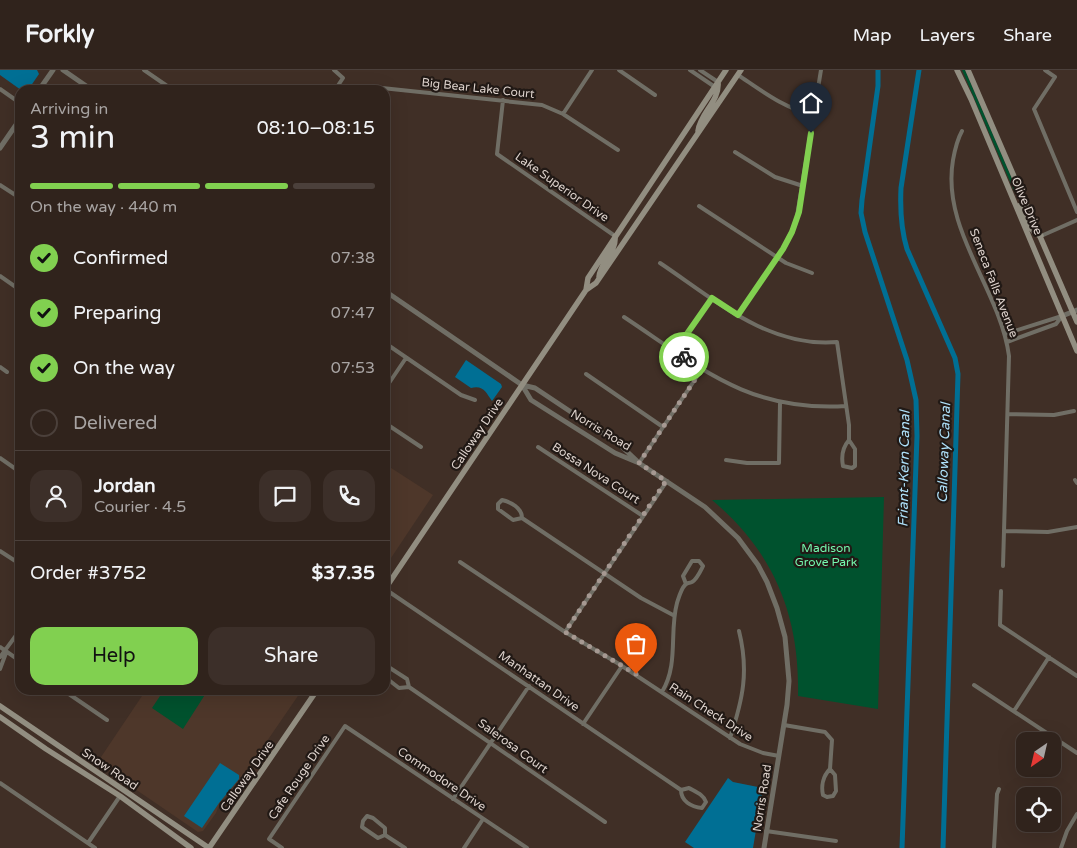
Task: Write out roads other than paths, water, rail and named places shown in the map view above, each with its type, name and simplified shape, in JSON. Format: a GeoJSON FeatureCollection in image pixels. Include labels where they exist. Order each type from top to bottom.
{"type":"FeatureCollection","features":[{"type":"Feature","properties":{"kind":"main road","name":"Calloway Drive"},"geometry":{"type":"LineString","coordinates":[[586,290],[588,278],[726,70]]}},
{"type":"Feature","properties":{"kind":"main road","name":"Olive Drive"},"geometry":{"type":"LineString","coordinates":[[957,70],[1077,351]]}},
{"type":"Feature","properties":{"kind":"main road","name":"Olive Drive"},"geometry":{"type":"LineString","coordinates":[[968,70],[1075,311],[1077,322]]}},
{"type":"Feature","properties":{"kind":"main road","name":"Calloway Drive"},"geometry":{"type":"LineString","coordinates":[[390,582],[586,290],[599,279],[738,72]]}},
{"type":"Feature","properties":{"kind":"main road"},"geometry":{"type":"LineString","coordinates":[[698,134],[699,122],[718,93],[716,85]]}},
{"type":"Feature","properties":{"kind":"main road"},"geometry":{"type":"LineString","coordinates":[[1014,200],[1023,211],[1033,232],[1041,236]]}},
{"type":"Feature","properties":{"kind":"main road"},"geometry":{"type":"LineString","coordinates":[[599,279],[599,270],[616,244],[615,236]]}},
{"type":"Feature","properties":{"kind":"main road","name":"Calloway Drive"},"geometry":{"type":"LineString","coordinates":[[209,848],[314,695]]}},
{"type":"Feature","properties":{"kind":"main road","name":"Snow Road"},"geometry":{"type":"LineString","coordinates":[[0,706],[209,848]]}},
{"type":"Feature","properties":{"kind":"main road","name":"Snow Road"},"geometry":{"type":"LineString","coordinates":[[0,717],[120,796],[192,848]]}},
{"type":"Feature","properties":{"kind":"street"},"geometry":{"type":"LineString","coordinates":[[42,85],[53,70]]}},
{"type":"Feature","properties":{"kind":"street"},"geometry":{"type":"LineString","coordinates":[[63,70],[85,85]]}},
{"type":"Feature","properties":{"kind":"street"},"geometry":{"type":"LineString","coordinates":[[144,70],[166,85]]}},
{"type":"Feature","properties":{"kind":"street"},"geometry":{"type":"LineString","coordinates":[[334,70],[343,78],[338,85]]}},
{"type":"Feature","properties":{"kind":"street"},"geometry":{"type":"LineString","coordinates":[[563,114],[592,70]]}},
{"type":"Feature","properties":{"kind":"street"},"geometry":{"type":"LineString","coordinates":[[618,70],[655,95]]}},
{"type":"Feature","properties":{"kind":"street"},"geometry":{"type":"LineString","coordinates":[[690,70],[716,85]]}},
{"type":"Feature","properties":{"kind":"street"},"geometry":{"type":"LineString","coordinates":[[700,70],[716,85]]}},
{"type":"Feature","properties":{"kind":"street"},"geometry":{"type":"LineString","coordinates":[[738,315],[777,258],[796,222],[821,70]]}},
{"type":"Feature","properties":{"kind":"street"},"geometry":{"type":"LineString","coordinates":[[1045,70],[1055,77],[1034,109],[1077,212]]}},
{"type":"Feature","properties":{"kind":"street"},"geometry":{"type":"LineString","coordinates":[[738,72],[778,102],[798,111],[814,115]]}},
{"type":"Feature","properties":{"kind":"street"},"geometry":{"type":"LineString","coordinates":[[0,89],[15,100]]}},
{"type":"Feature","properties":{"kind":"street","name":"Big Bear Lake Court"},"geometry":{"type":"LineString","coordinates":[[390,89],[542,105],[563,114],[618,150]]}},
{"type":"Feature","properties":{"kind":"street","name":"Lake Superior Drive"},"geometry":{"type":"LineString","coordinates":[[503,100],[497,154],[615,236]]}},
{"type":"Feature","properties":{"kind":"street"},"geometry":{"type":"LineString","coordinates":[[0,148],[15,126]]}},
{"type":"Feature","properties":{"kind":"street","name":"Seneca Falls Avenue"},"geometry":{"type":"LineString","coordinates":[[962,131],[957,140],[950,177],[954,208],[1005,334],[1010,366],[1003,566]]}},
{"type":"Feature","properties":{"kind":"street"},"geometry":{"type":"LineString","coordinates":[[735,152],[776,177],[803,186]]}},
{"type":"Feature","properties":{"kind":"street"},"geometry":{"type":"LineString","coordinates":[[0,185],[15,195]]}},
{"type":"Feature","properties":{"kind":"street"},"geometry":{"type":"LineString","coordinates":[[699,206],[777,258],[796,268],[812,273]]}},
{"type":"Feature","properties":{"kind":"street"},"geometry":{"type":"LineString","coordinates":[[1041,236],[1077,220]]}},
{"type":"Feature","properties":{"kind":"street"},"geometry":{"type":"LineString","coordinates":[[660,263],[757,327],[779,336],[806,342],[836,342],[849,440],[856,449],[855,466],[852,468],[843,466],[842,461],[843,449],[849,440]]}},
{"type":"Feature","properties":{"kind":"street"},"geometry":{"type":"LineString","coordinates":[[0,276],[15,286]]}},
{"type":"Feature","properties":{"kind":"street","name":"Norris Road"},"geometry":{"type":"LineString","coordinates":[[390,294],[522,385],[531,400],[615,453],[639,463],[705,507],[728,527],[749,553],[767,582],[782,622],[787,651],[789,688],[764,848]]}},
{"type":"Feature","properties":{"kind":"street"},"geometry":{"type":"LineString","coordinates":[[675,351],[712,298]]}},
{"type":"Feature","properties":{"kind":"street"},"geometry":{"type":"LineString","coordinates":[[1005,334],[1075,311]]}},
{"type":"Feature","properties":{"kind":"street"},"geometry":{"type":"LineString","coordinates":[[1007,342],[1056,324],[1062,316]]}},
{"type":"Feature","properties":{"kind":"street"},"geometry":{"type":"LineString","coordinates":[[624,317],[702,369],[730,386],[747,393],[780,403],[814,407],[846,406]]}},
{"type":"Feature","properties":{"kind":"street"},"geometry":{"type":"LineString","coordinates":[[390,347],[460,395],[475,400]]}},
{"type":"Feature","properties":{"kind":"street"},"geometry":{"type":"LineString","coordinates":[[390,382],[406,358]]}},
{"type":"Feature","properties":{"kind":"street"},"geometry":{"type":"LineString","coordinates":[[0,367],[7,372]]}},
{"type":"Feature","properties":{"kind":"street"},"geometry":{"type":"LineString","coordinates":[[522,385],[535,388],[620,444],[639,463],[702,369]]}},
{"type":"Feature","properties":{"kind":"street"},"geometry":{"type":"LineString","coordinates":[[586,374],[663,427]]}},
{"type":"Feature","properties":{"kind":"street"},"geometry":{"type":"LineString","coordinates":[[726,460],[747,463],[779,463],[780,403]]}},
{"type":"Feature","properties":{"kind":"street"},"geometry":{"type":"LineString","coordinates":[[1008,414],[1054,415],[1074,411]]}},
{"type":"Feature","properties":{"kind":"street"},"geometry":{"type":"LineString","coordinates":[[390,426],[421,447]]}},
{"type":"Feature","properties":{"kind":"street","name":"Bossa Nova Court"},"geometry":{"type":"LineString","coordinates":[[538,447],[643,516]]}},
{"type":"Feature","properties":{"kind":"street"},"geometry":{"type":"LineString","coordinates":[[0,458],[15,468]]}},
{"type":"Feature","properties":{"kind":"street"},"geometry":{"type":"LineString","coordinates":[[565,632],[666,481]]}},
{"type":"Feature","properties":{"kind":"street"},"geometry":{"type":"LineString","coordinates":[[522,518],[512,520],[498,509],[498,504],[502,500],[515,505],[522,514],[522,518],[641,598],[673,615]]}},
{"type":"Feature","properties":{"kind":"street"},"geometry":{"type":"LineString","coordinates":[[1004,531],[1048,532],[1077,527]]}},
{"type":"Feature","properties":{"kind":"street"},"geometry":{"type":"LineString","coordinates":[[0,551],[15,561]]}},
{"type":"Feature","properties":{"kind":"street"},"geometry":{"type":"LineString","coordinates":[[662,692],[672,667],[673,615],[681,591],[686,584],[694,580],[703,566],[699,561],[692,561],[687,568],[683,576],[686,584]]}},
{"type":"Feature","properties":{"kind":"street","name":"Rain Check Drive"},"geometry":{"type":"LineString","coordinates":[[460,562],[730,738],[751,749],[779,756]]}},
{"type":"Feature","properties":{"kind":"street"},"geometry":{"type":"LineString","coordinates":[[1001,591],[1000,625],[1077,676]]}},
{"type":"Feature","properties":{"kind":"street","name":"Manhattan Drive"},"geometry":{"type":"LineString","coordinates":[[390,592],[681,790],[689,788],[698,793],[705,798],[704,806],[696,808],[684,800],[681,796],[681,790]]}},
{"type":"Feature","properties":{"kind":"street"},"geometry":{"type":"LineString","coordinates":[[730,738],[740,705],[744,680],[744,656],[739,631]]}},
{"type":"Feature","properties":{"kind":"street"},"geometry":{"type":"LineString","coordinates":[[0,658],[15,638]]}},
{"type":"Feature","properties":{"kind":"street"},"geometry":{"type":"LineString","coordinates":[[0,647],[15,657]]}},
{"type":"Feature","properties":{"kind":"street"},"geometry":{"type":"LineString","coordinates":[[0,669],[6,651]]}},
{"type":"Feature","properties":{"kind":"street"},"geometry":{"type":"LineString","coordinates":[[1014,711],[1049,658]]}},
{"type":"Feature","properties":{"kind":"street"},"geometry":{"type":"LineString","coordinates":[[583,724],[622,666]]}},
{"type":"Feature","properties":{"kind":"street","name":"Salerosa Court"},"geometry":{"type":"LineString","coordinates":[[390,668],[407,679],[409,687]]}},
{"type":"Feature","properties":{"kind":"street","name":"Salerosa Court"},"geometry":{"type":"LineString","coordinates":[[390,681],[399,688],[409,687],[605,822]]}},
{"type":"Feature","properties":{"kind":"street"},"geometry":{"type":"LineString","coordinates":[[974,685],[1077,752]]}},
{"type":"Feature","properties":{"kind":"street"},"geometry":{"type":"LineString","coordinates":[[453,799],[529,686]]}},
{"type":"Feature","properties":{"kind":"street"},"geometry":{"type":"LineString","coordinates":[[70,695],[107,720]]}},
{"type":"Feature","properties":{"kind":"street"},"geometry":{"type":"LineString","coordinates":[[784,725],[825,732],[832,740],[830,769],[825,774],[822,790],[823,795],[827,797],[833,796],[836,791],[835,775],[830,769]]}},
{"type":"Feature","properties":{"kind":"street","name":"Commodore Drive"},"geometry":{"type":"LineString","coordinates":[[345,726],[527,848]]}},
{"type":"Feature","properties":{"kind":"street","name":"Cafe Rouge Drive"},"geometry":{"type":"LineString","coordinates":[[282,848],[269,839],[345,726]]}},
{"type":"Feature","properties":{"kind":"street"},"geometry":{"type":"LineString","coordinates":[[0,783],[95,848]]}},
{"type":"Feature","properties":{"kind":"street"},"geometry":{"type":"LineString","coordinates":[[994,848],[997,794],[999,789]]}},
{"type":"Feature","properties":{"kind":"street"},"geometry":{"type":"LineString","coordinates":[[88,843],[120,796]]}},
{"type":"Feature","properties":{"kind":"street"},"geometry":{"type":"LineString","coordinates":[[1061,848],[1067,831],[1077,814]]}},
{"type":"Feature","properties":{"kind":"street"},"geometry":{"type":"LineString","coordinates":[[367,816],[373,818],[385,828],[385,835],[378,838],[362,827],[363,821],[367,816]]}},
{"type":"Feature","properties":{"kind":"street"},"geometry":{"type":"LineString","coordinates":[[464,848],[483,819]]}},
{"type":"Feature","properties":{"kind":"street"},"geometry":{"type":"LineString","coordinates":[[766,831],[836,841]]}},
{"type":"Feature","properties":{"kind":"street"},"geometry":{"type":"LineString","coordinates":[[385,835],[405,848]]}},
{"type":"Feature","properties":{"kind":"water"},"geometry":{"type":"Polygon","coordinates":[[[0,70],[37,70],[39,74],[31,85],[15,86],[0,75],[0,70]]]}},
{"type":"Feature","properties":{"kind":"water"},"geometry":{"type":"Polygon","coordinates":[[[466,360],[501,384],[502,387],[492,401],[482,389],[471,388],[455,377],[466,360]]]}},
{"type":"Feature","properties":{"kind":"water"},"geometry":{"type":"Polygon","coordinates":[[[220,763],[239,775],[239,779],[202,828],[184,816],[220,763]]]}},
{"type":"Feature","properties":{"kind":"water"},"geometry":{"type":"Polygon","coordinates":[[[728,778],[733,782],[763,788],[753,848],[694,848],[685,842],[728,778]]]}},
{"type":"Feature","properties":{"kind":"waterway","name":"Friant-Kern Canal"},"geometry":{"type":"LineString","coordinates":[[878,70],[878,86],[861,213],[865,232],[907,360],[916,400],[917,436],[902,848]]}},
{"type":"Feature","properties":{"kind":"waterway","name":"Calloway Canal"},"geometry":{"type":"LineString","coordinates":[[919,70],[901,188],[902,226],[907,249],[955,358],[958,374],[943,848]]}},
{"type":"Feature","properties":{"kind":"park label","name":"Madison Grove Park"},"geometry":{"type":"Point","coordinates":[826,555]}}]}
